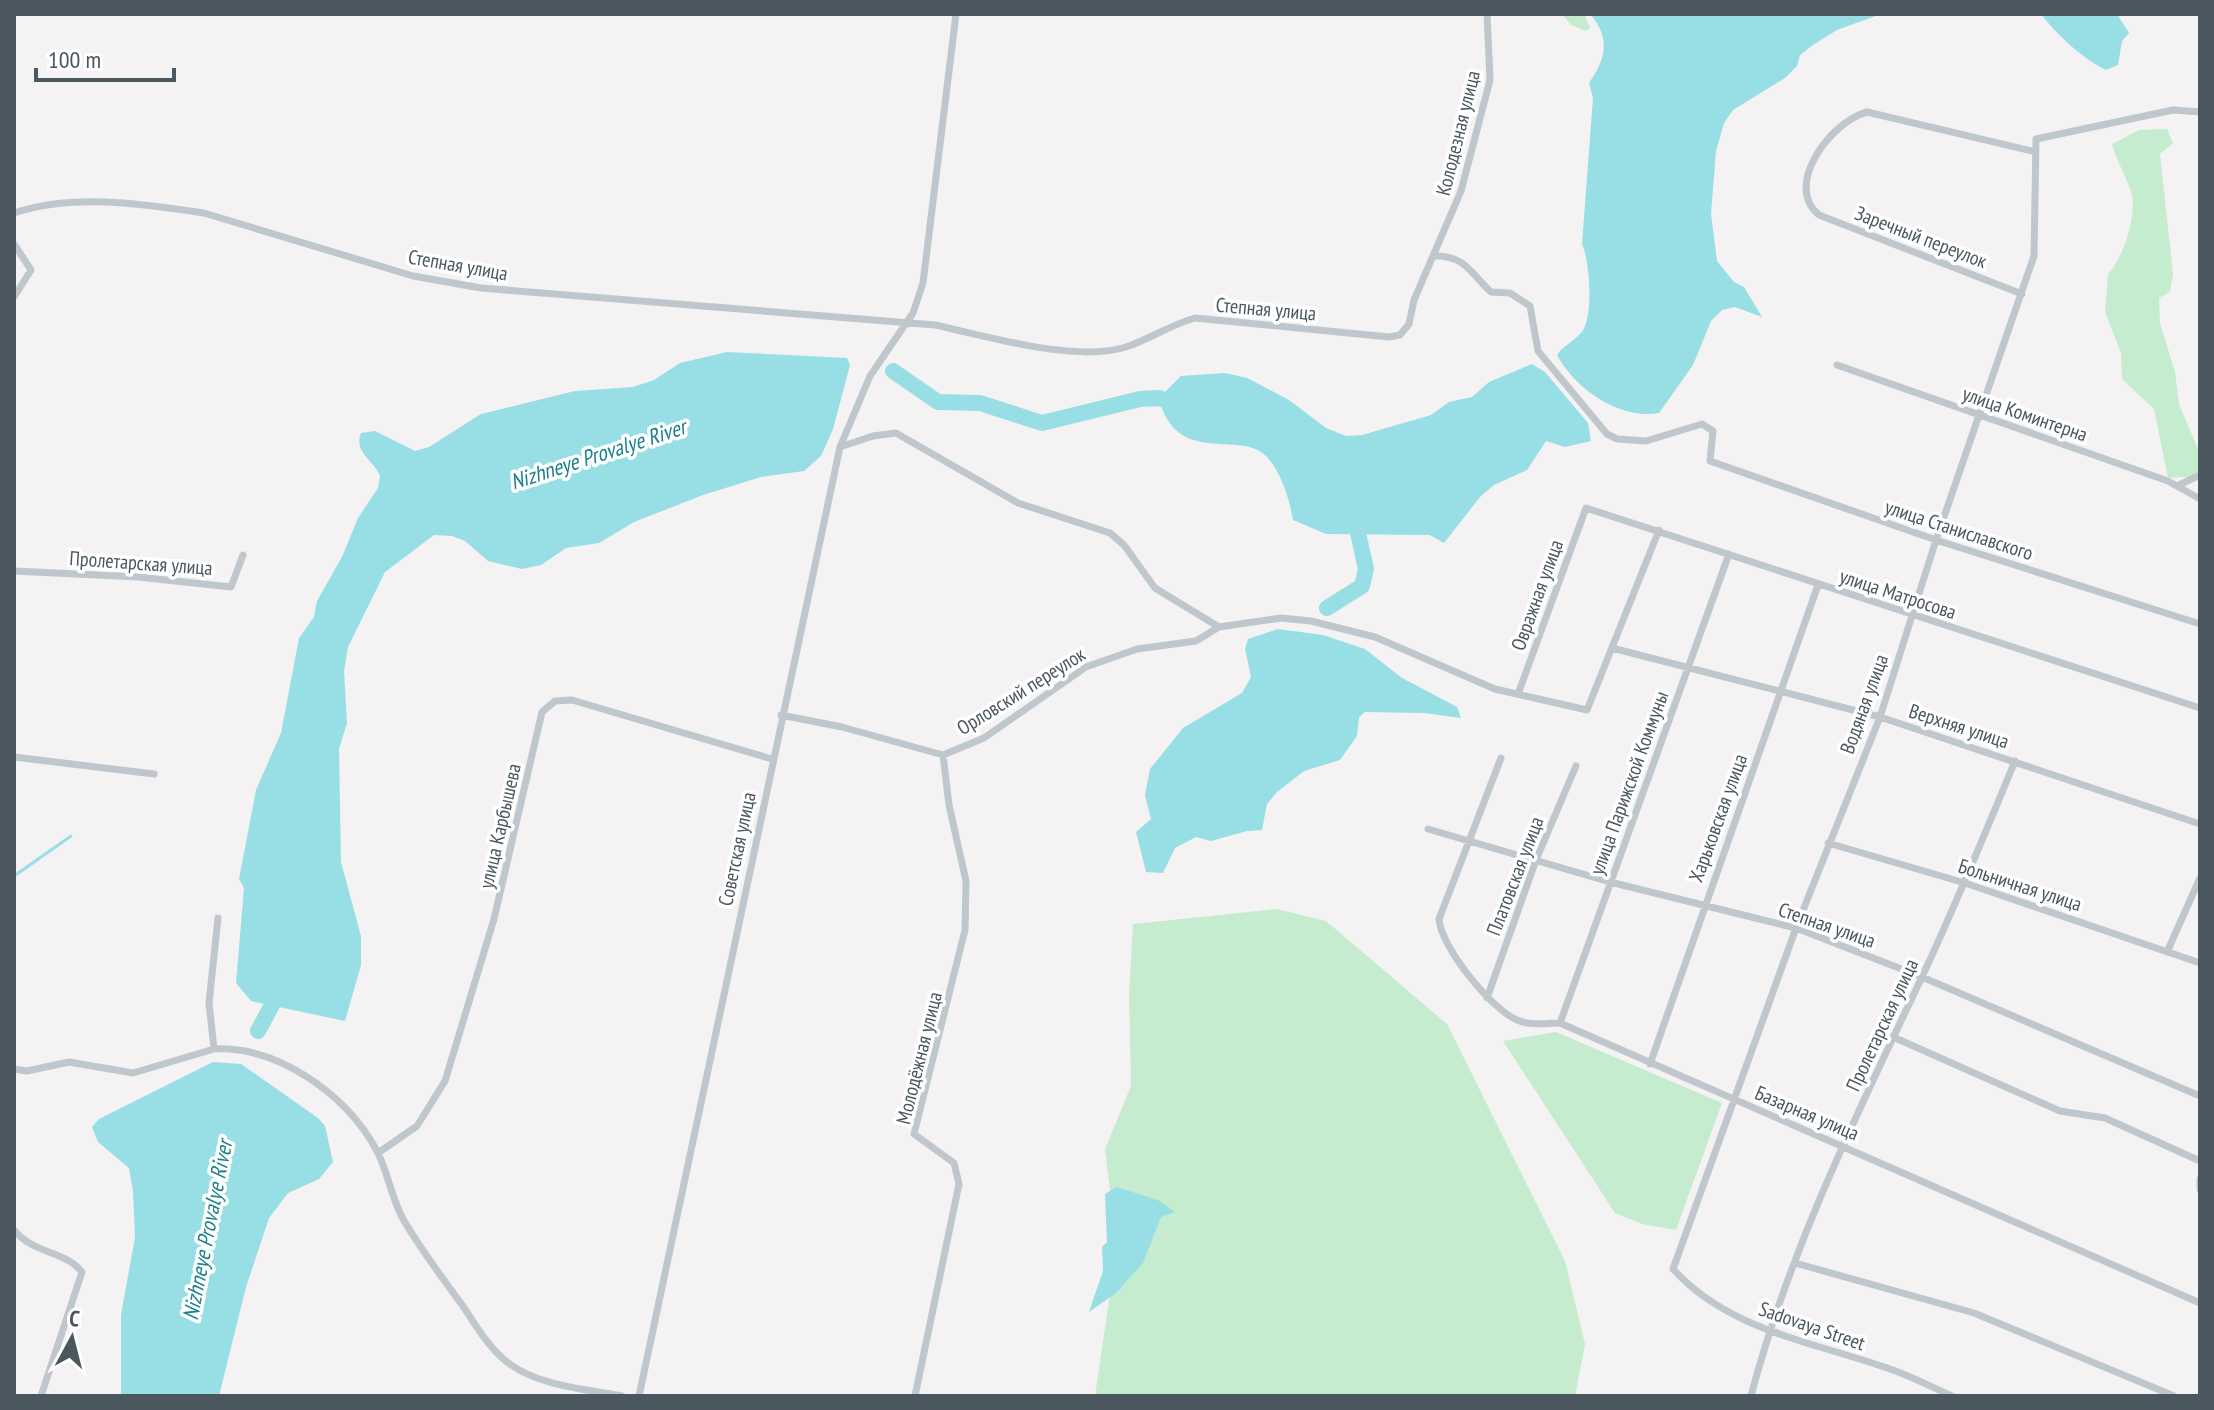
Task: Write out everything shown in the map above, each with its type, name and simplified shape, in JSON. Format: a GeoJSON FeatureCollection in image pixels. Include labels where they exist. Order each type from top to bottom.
{"type":"FeatureCollection","features":[{"type":"Feature","properties":{"kind":"street"},"geometry":{"type":"LineString","coordinates":[[906,323],[923,283],[956,14]]}},
{"type":"Feature","properties":{"kind":"street","name":"Колодезная улица"},"geometry":{"type":"LineString","coordinates":[[1436,256],[1461,191],[1487,95],[1491,63],[1487,14]]}},
{"type":"Feature","properties":{"kind":"street","name":"Водяная улица"},"geometry":{"type":"LineString","coordinates":[[1673,1269],[1796,928],[1880,717],[1936,540],[2022,294],[2037,239],[2036,139],[2173,110],[2200,112]]}},
{"type":"Feature","properties":{"kind":"street","name":"Заречный переулок"},"geometry":{"type":"LineString","coordinates":[[2022,294],[1819,215],[1809,207],[1806,193],[1810,175],[1828,135],[1842,122],[1867,112],[2036,152]]}},
{"type":"Feature","properties":{"kind":"street","name":"Степная улица"},"geometry":{"type":"LineString","coordinates":[[14,213],[38,205],[73,202],[170,208],[204,213],[413,276],[481,288],[906,323],[1085,352],[1125,347],[1171,325],[1195,318],[1389,337],[1400,335],[1409,324],[1414,300],[1436,256]]}},
{"type":"Feature","properties":{"kind":"street"},"geometry":{"type":"LineString","coordinates":[[14,244],[31,270],[14,297]]}},
{"type":"Feature","properties":{"kind":"street","name":"улица Станиславского"},"geometry":{"type":"LineString","coordinates":[[1436,256],[1457,259],[1476,272],[1491,292],[1510,293],[1530,306],[1538,351],[1607,434],[1617,439],[1646,441],[1702,424],[1713,431],[1710,461],[1936,540],[2200,624]]}},
{"type":"Feature","properties":{"kind":"street","name":"Советская улица"},"geometry":{"type":"LineString","coordinates":[[639,1396],[840,447],[870,376],[906,323]]}},
{"type":"Feature","properties":{"kind":"street","name":"улица Коминтерна"},"geometry":{"type":"LineString","coordinates":[[1837,365],[2179,485],[2200,499]]}},
{"type":"Feature","properties":{"kind":"street"},"geometry":{"type":"LineString","coordinates":[[840,447],[873,436],[896,433],[1018,503],[1097,527],[1124,545],[1155,588],[1219,627]]}},
{"type":"Feature","properties":{"kind":"street"},"geometry":{"type":"LineString","coordinates":[[2179,485],[2200,475]]}},
{"type":"Feature","properties":{"kind":"street","name":"улица Матросова"},"geometry":{"type":"LineString","coordinates":[[1586,508],[2200,708]]}},
{"type":"Feature","properties":{"kind":"street","name":"Овражная улица"},"geometry":{"type":"LineString","coordinates":[[1518,694],[1586,508]]}},
{"type":"Feature","properties":{"kind":"street"},"geometry":{"type":"LineString","coordinates":[[1612,648],[1659,530]]}},
{"type":"Feature","properties":{"kind":"street","name":"улица Парижской Коммуны"},"geometry":{"type":"LineString","coordinates":[[1560,1023],[1729,554]]}},
{"type":"Feature","properties":{"kind":"street","name":"Пролетарская улица"},"geometry":{"type":"LineString","coordinates":[[14,571],[138,577],[231,587],[243,555]]}},
{"type":"Feature","properties":{"kind":"street","name":"Харьковская улица"},"geometry":{"type":"LineString","coordinates":[[1650,1064],[1818,585]]}},
{"type":"Feature","properties":{"kind":"street","name":"Орловский переулок"},"geometry":{"type":"LineString","coordinates":[[781,715],[842,727],[943,755],[984,738],[1086,667],[1137,649],[1196,641],[1219,627],[1281,618],[1311,621],[1375,637],[1446,670],[1518,694],[1587,710],[1612,648]]}},
{"type":"Feature","properties":{"kind":"street","name":"Верхняя улица"},"geometry":{"type":"LineString","coordinates":[[1612,648],[1687,670],[1880,717],[2200,824]]}},
{"type":"Feature","properties":{"kind":"street","name":"улица Карбышева"},"geometry":{"type":"LineString","coordinates":[[378,1153],[417,1126],[445,1081],[494,919],[542,712],[555,701],[572,700],[772,759]]}},
{"type":"Feature","properties":{"kind":"street","name":"Молодёжная улица"},"geometry":{"type":"LineString","coordinates":[[915,1396],[959,1184],[954,1163],[914,1134],[965,930],[966,881],[949,805],[943,755]]}},
{"type":"Feature","properties":{"kind":"street"},"geometry":{"type":"LineString","coordinates":[[14,757],[154,774]]}},
{"type":"Feature","properties":{"kind":"street"},"geometry":{"type":"LineString","coordinates":[[1470,840],[1501,758]]}},
{"type":"Feature","properties":{"kind":"street","name":"Пролетарская улица"},"geometry":{"type":"LineString","coordinates":[[1751,1396],[1768,1331],[1843,1145],[1965,883],[2015,761]]}},
{"type":"Feature","properties":{"kind":"street","name":"Платовская улица"},"geometry":{"type":"LineString","coordinates":[[1487,998],[1536,860],[1576,766]]}},
{"type":"Feature","properties":{"kind":"street","name":"Степная улица"},"geometry":{"type":"LineString","coordinates":[[1428,829],[1610,882],[1796,928],[1922,977],[2200,1096]]}},
{"type":"Feature","properties":{"kind":"street","name":"Базарная улица"},"geometry":{"type":"LineString","coordinates":[[1470,840],[1439,919],[1442,933],[1487,998],[1504,1013],[1521,1022],[1560,1023],[2200,1303]]}},
{"type":"Feature","properties":{"kind":"street","name":"Больничная улица"},"geometry":{"type":"LineString","coordinates":[[1828,843],[1965,883],[2200,963]]}},
{"type":"Feature","properties":{"kind":"street"},"geometry":{"type":"LineString","coordinates":[[2167,952],[2200,878]]}},
{"type":"Feature","properties":{"kind":"street"},"geometry":{"type":"LineString","coordinates":[[214,1049],[209,1003],[218,918]]}},
{"type":"Feature","properties":{"kind":"street"},"geometry":{"type":"LineString","coordinates":[[1893,1037],[2060,1111],[2105,1118],[2200,1161]]}},
{"type":"Feature","properties":{"kind":"street"},"geometry":{"type":"LineString","coordinates":[[14,1069],[27,1071],[69,1062],[133,1073],[214,1049],[254,1052],[301,1074],[353,1117],[378,1153],[402,1216],[492,1349],[527,1374],[622,1396]]}},
{"type":"Feature","properties":{"kind":"street"},"geometry":{"type":"LineString","coordinates":[[2200,1179],[2200,1189]]}},
{"type":"Feature","properties":{"kind":"street"},"geometry":{"type":"LineString","coordinates":[[14,1230],[33,1248],[77,1265],[82,1272],[41,1396]]}},
{"type":"Feature","properties":{"kind":"street"},"geometry":{"type":"LineString","coordinates":[[1795,1263],[1974,1313],[2174,1396]]}},
{"type":"Feature","properties":{"kind":"street","name":"Sadovaya Street"},"geometry":{"type":"LineString","coordinates":[[1673,1269],[1692,1290],[1724,1312],[1768,1331],[1891,1369],[1952,1396]]}},
{"type":"Feature","properties":{"kind":"green space"},"geometry":{"type":"Polygon","coordinates":[[[1562,14],[1584,14],[1590,28],[1586,31],[1571,25],[1562,14]]]}},
{"type":"Feature","properties":{"kind":"green space"},"geometry":{"type":"Polygon","coordinates":[[[2167,129],[2173,143],[2160,154],[2173,274],[2170,292],[2159,298],[2160,323],[2175,372],[2179,404],[2200,454],[2200,476],[2168,478],[2154,409],[2122,379],[2121,353],[2105,312],[2108,274],[2124,247],[2133,200],[2112,144],[2139,130],[2167,129]]]}},
{"type":"Feature","properties":{"kind":"green space"},"geometry":{"type":"Polygon","coordinates":[[[1277,909],[1326,921],[1447,1024],[1565,1261],[1585,1344],[1575,1396],[1095,1396],[1117,1247],[1105,1149],[1131,1086],[1129,994],[1133,924],[1277,909]]]}},
{"type":"Feature","properties":{"kind":"green space"},"geometry":{"type":"Polygon","coordinates":[[[1556,1032],[1722,1103],[1676,1230],[1642,1224],[1615,1213],[1503,1041],[1556,1032]]]}},
{"type":"Feature","properties":{"kind":"water"},"geometry":{"type":"Polygon","coordinates":[[[1590,14],[1881,14],[1837,30],[1813,45],[1800,55],[1797,66],[1785,78],[1733,110],[1724,123],[1716,151],[1711,214],[1717,261],[1734,282],[1744,287],[1762,317],[1735,307],[1722,310],[1711,321],[1693,365],[1659,413],[1629,412],[1614,407],[1587,390],[1557,355],[1581,333],[1588,316],[1589,276],[1582,244],[1593,98],[1589,83],[1604,48],[1601,32],[1590,14]]]}},
{"type":"Feature","properties":{"kind":"water"},"geometry":{"type":"Polygon","coordinates":[[[2041,14],[2117,14],[2129,33],[2122,41],[2118,65],[2106,70],[2088,60],[2041,14]]]}},
{"type":"Feature","properties":{"kind":"water"},"geometry":{"type":"Polygon","coordinates":[[[727,352],[847,358],[850,365],[833,429],[821,456],[804,471],[761,477],[703,495],[634,522],[599,543],[566,548],[541,565],[522,569],[488,561],[465,541],[452,536],[434,535],[385,572],[348,647],[344,671],[347,723],[339,749],[341,862],[361,936],[361,965],[345,1021],[251,1001],[236,983],[244,888],[239,879],[256,790],[281,733],[299,638],[314,617],[317,601],[342,557],[358,518],[378,488],[380,476],[362,451],[361,433],[375,431],[415,451],[429,447],[481,414],[575,391],[633,387],[654,380],[680,363],[727,352]]]}},
{"type":"Feature","properties":{"kind":"water"},"geometry":{"type":"Polygon","coordinates":[[[1532,364],[1545,372],[1588,423],[1591,441],[1565,447],[1546,441],[1527,470],[1494,485],[1480,497],[1444,543],[1430,535],[1326,534],[1293,520],[1280,478],[1266,456],[1241,445],[1193,440],[1179,433],[1167,419],[1159,398],[1181,376],[1225,373],[1247,378],[1289,400],[1326,428],[1346,436],[1362,435],[1431,415],[1449,402],[1472,397],[1489,382],[1532,364]]]}},
{"type":"Feature","properties":{"kind":"water"},"geometry":{"type":"Polygon","coordinates":[[[1278,629],[1323,635],[1365,649],[1402,678],[1457,707],[1461,718],[1424,713],[1365,712],[1359,717],[1357,736],[1340,760],[1304,771],[1277,792],[1267,804],[1262,830],[1211,841],[1196,837],[1175,848],[1163,873],[1146,872],[1136,832],[1151,819],[1145,795],[1150,769],[1183,728],[1242,693],[1251,677],[1245,649],[1248,639],[1278,629]]]}},
{"type":"Feature","properties":{"kind":"water"},"geometry":{"type":"Polygon","coordinates":[[[213,1062],[241,1064],[318,1118],[325,1126],[333,1162],[319,1179],[288,1193],[269,1218],[246,1287],[219,1396],[121,1396],[121,1315],[135,1237],[133,1191],[129,1168],[98,1142],[92,1127],[99,1119],[213,1062]]]}},
{"type":"Feature","properties":{"kind":"water"},"geometry":{"type":"Polygon","coordinates":[[[1116,1187],[1158,1200],[1175,1212],[1161,1217],[1143,1263],[1116,1293],[1089,1312],[1103,1271],[1102,1247],[1107,1242],[1105,1194],[1116,1187]]]}},
{"type":"Feature","properties":{"kind":"waterway","name":"Nizhneye Provalye River"},"geometry":{"type":"LineString","coordinates":[[893,371],[938,402],[980,403],[1042,423],[1140,399],[1159,398],[1179,405]]}},
{"type":"Feature","properties":{"kind":"waterway"},"geometry":{"type":"LineString","coordinates":[[1327,608],[1362,586],[1366,569],[1354,515]]}},
{"type":"Feature","properties":{"kind":"waterway"},"geometry":{"type":"LineString","coordinates":[[14,876],[71,836]]}},
{"type":"Feature","properties":{"kind":"waterway","name":"Nizhneye Provalye River"},"geometry":{"type":"LineString","coordinates":[[258,1031],[272,1005],[274,984]]}}]}
